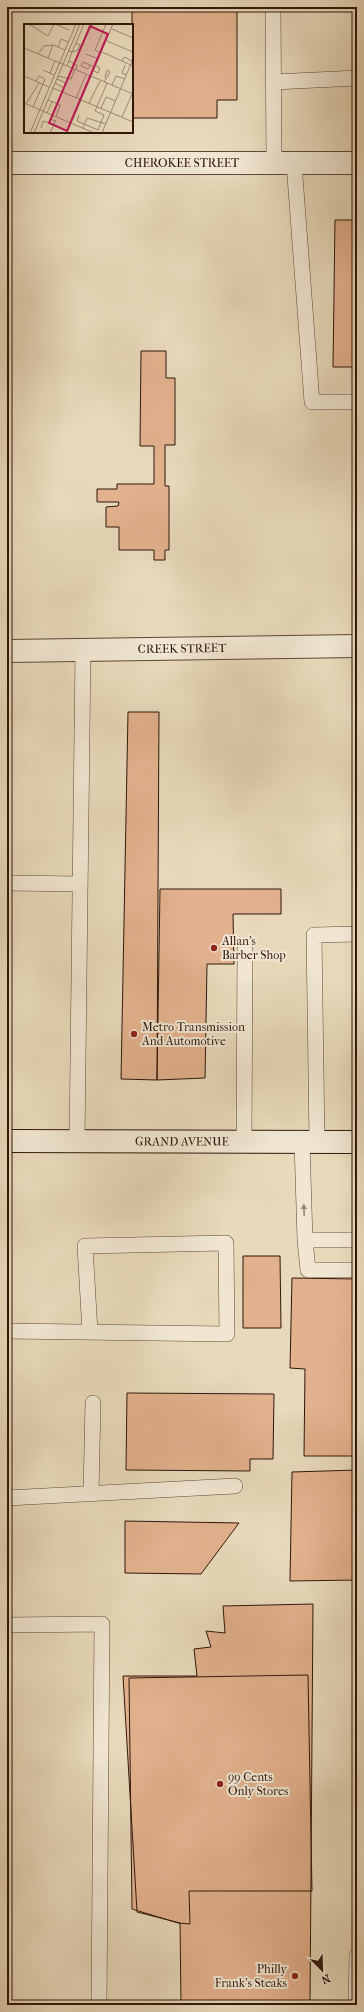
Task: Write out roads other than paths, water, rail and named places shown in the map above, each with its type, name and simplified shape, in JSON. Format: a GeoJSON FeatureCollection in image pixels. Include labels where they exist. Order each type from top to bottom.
{"type":"FeatureCollection","features":[{"type":"Feature","properties":{"kind":"street","name":"CHEROKEE STREET"},"geometry":{"type":"LineString","coordinates":[[7,163],[357,162]]}},
{"type":"Feature","properties":{"kind":"street","name":"CREEK STREET"},"geometry":{"type":"LineString","coordinates":[[7,651],[357,646]]}},
{"type":"Feature","properties":{"kind":"street","name":"GRAND AVENUE"},"geometry":{"type":"LineString","coordinates":[[7,1141],[357,1142]]}},
{"type":"Feature","properties":{"kind":"lane"},"geometry":{"type":"LineString","coordinates":[[273,7],[274,82],[312,402],[357,402]]}},
{"type":"Feature","properties":{"kind":"lane"},"geometry":{"type":"LineString","coordinates":[[274,82],[357,78]]}},
{"type":"Feature","properties":{"kind":"lane"},"geometry":{"type":"LineString","coordinates":[[76,1141],[83,651]]}},
{"type":"Feature","properties":{"kind":"lane"},"geometry":{"type":"LineString","coordinates":[[7,883],[80,884]]}},
{"type":"Feature","properties":{"kind":"lane"},"geometry":{"type":"LineString","coordinates":[[357,934],[314,935],[305,1240],[308,1270],[357,1270]]}},
{"type":"Feature","properties":{"kind":"lane"},"geometry":{"type":"LineString","coordinates":[[244,1142],[245,948]]}},
{"type":"Feature","properties":{"kind":"lane"},"geometry":{"type":"LineString","coordinates":[[305,1240],[357,1240]]}},
{"type":"Feature","properties":{"kind":"lane"},"geometry":{"type":"LineString","coordinates":[[7,1331],[227,1334],[226,1243],[85,1246],[90,1332]]}},
{"type":"Feature","properties":{"kind":"lane"},"geometry":{"type":"LineString","coordinates":[[91,1493],[93,1403]]}},
{"type":"Feature","properties":{"kind":"lane"},"geometry":{"type":"LineString","coordinates":[[7,1498],[235,1486]]}},
{"type":"Feature","properties":{"kind":"lane"},"geometry":{"type":"LineString","coordinates":[[7,1626],[102,1624],[98,2005]]}},
{"type":"Feature","properties":{"kind":"lane"},"geometry":{"type":"LineString","coordinates":[[356,2005],[357,1956]]}},
{"type":"Feature","properties":{"kind":"place","name":"Allan's Barber Shop"},"geometry":{"type":"Point","coordinates":[214,948]}},
{"type":"Feature","properties":{"kind":"place","name":"Metro Transmission And Automotive"},"geometry":{"type":"Point","coordinates":[134,1034]}},
{"type":"Feature","properties":{"kind":"place","name":"99 Cents Only Stores"},"geometry":{"type":"Point","coordinates":[220,1784]}},
{"type":"Feature","properties":{"kind":"place","name":"Philly Frank's Steaks"},"geometry":{"type":"Point","coordinates":[295,1976]}}]}
